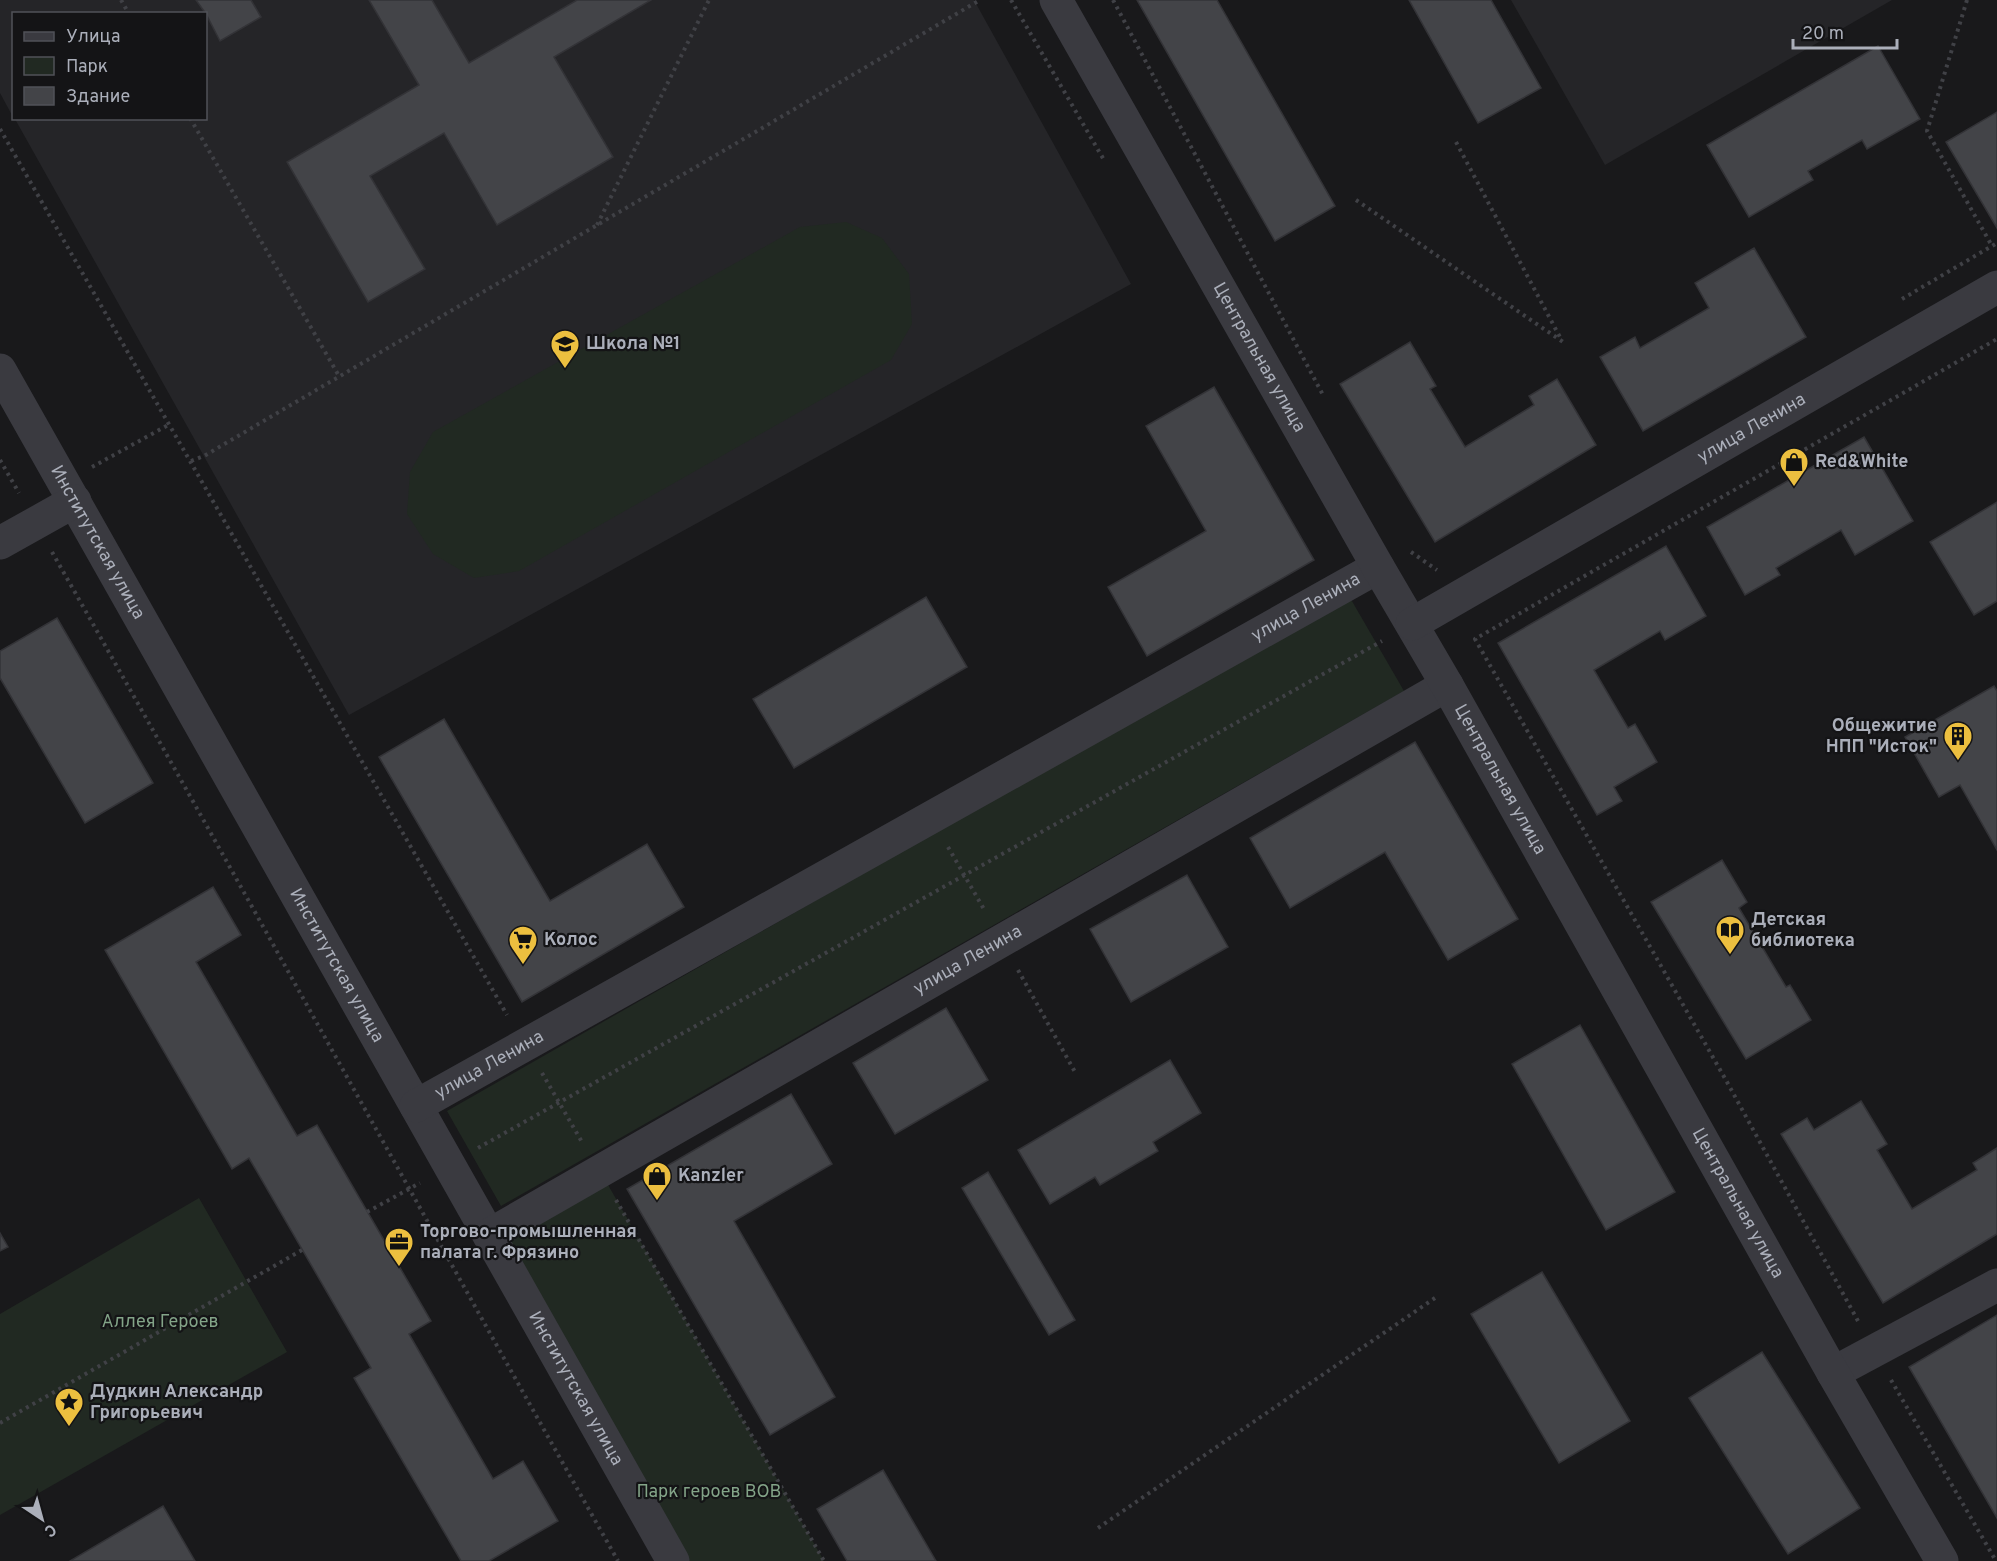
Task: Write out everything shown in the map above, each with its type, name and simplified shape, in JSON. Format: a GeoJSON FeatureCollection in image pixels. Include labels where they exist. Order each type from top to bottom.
{"type":"FeatureCollection","features":[{"type":"Feature","properties":{"kind":"street","name":"Центральная улица"},"geometry":{"type":"LineString","coordinates":[[1056,0],[1447,685],[1833,1372],[1942,1561]]}},
{"type":"Feature","properties":{"kind":"street","name":"улица Ленина"},"geometry":{"type":"LineString","coordinates":[[1412,624],[1997,287]]}},
{"type":"Feature","properties":{"kind":"street","name":"Институтская улица"},"geometry":{"type":"LineString","coordinates":[[0,370],[673,1561]]}},
{"type":"Feature","properties":{"kind":"street"},"geometry":{"type":"LineString","coordinates":[[0,543],[36,523],[69,492]]}},
{"type":"Feature","properties":{"kind":"street","name":"улица Ленина"},"geometry":{"type":"LineString","coordinates":[[416,1106],[1378,567]]}},
{"type":"Feature","properties":{"kind":"street","name":"улица Ленина"},"geometry":{"type":"LineString","coordinates":[[489,1235],[1447,685]]}},
{"type":"Feature","properties":{"kind":"street"},"geometry":{"type":"LineString","coordinates":[[1833,1372],[1997,1286]]}},
{"type":"Feature","properties":{"kind":"path"},"geometry":{"type":"LineString","coordinates":[[597,225],[709,0]]}},
{"type":"Feature","properties":{"kind":"path"},"geometry":{"type":"LineString","coordinates":[[968,0],[978,1]]}},
{"type":"Feature","properties":{"kind":"path"},"geometry":{"type":"LineString","coordinates":[[1113,0],[1328,404]]}},
{"type":"Feature","properties":{"kind":"path"},"geometry":{"type":"LineString","coordinates":[[1967,0],[1927,131],[1992,246]]}},
{"type":"Feature","properties":{"kind":"path"},"geometry":{"type":"LineString","coordinates":[[191,461],[978,1]]}},
{"type":"Feature","properties":{"kind":"path"},"geometry":{"type":"LineString","coordinates":[[191,120],[339,376]]}},
{"type":"Feature","properties":{"kind":"path"},"geometry":{"type":"LineString","coordinates":[[0,129],[525,1045],[824,1561]]}},
{"type":"Feature","properties":{"kind":"path"},"geometry":{"type":"LineString","coordinates":[[1356,201],[1563,342],[1456,142]]}},
{"type":"Feature","properties":{"kind":"path"},"geometry":{"type":"LineString","coordinates":[[1996,1561],[1873,1350],[1727,1082],[1475,639],[1997,339]]}},
{"type":"Feature","properties":{"kind":"path"},"geometry":{"type":"LineString","coordinates":[[69,492],[170,424]]}},
{"type":"Feature","properties":{"kind":"path"},"geometry":{"type":"LineString","coordinates":[[0,460],[219,845],[409,1190],[618,1561]]}},
{"type":"Feature","properties":{"kind":"path"},"geometry":{"type":"LineString","coordinates":[[1404,547],[1439,570]]}},
{"type":"Feature","properties":{"kind":"path"},"geometry":{"type":"LineString","coordinates":[[367,1212],[409,1190],[448,1164],[1383,640]]}},
{"type":"Feature","properties":{"kind":"path"},"geometry":{"type":"LineString","coordinates":[[0,1423],[302,1250]]}},
{"type":"Feature","properties":{"kind":"path"},"geometry":{"type":"LineString","coordinates":[[1098,1528],[1435,1298]]}},
{"type":"Feature","properties":{"kind":"shaded area","name":"Школа №1"},"geometry":{"type":"Polygon","coordinates":[[[0,0],[974,0],[1131,284],[349,715],[16,120],[207,120],[207,12],[12,12],[12,115],[0,93],[0,0]]]}},
{"type":"Feature","properties":{"kind":"shaded area"},"geometry":{"type":"Polygon","coordinates":[[[1511,0],[1892,0],[1605,165],[1511,0]]]}},
{"type":"Feature","properties":{"kind":"green space"},"geometry":{"type":"Polygon","coordinates":[[[846,222],[882,238],[909,274],[912,324],[891,360],[519,571],[474,578],[433,554],[407,514],[410,472],[433,432],[800,227],[846,222]]]}},
{"type":"Feature","properties":{"kind":"green space"},"geometry":{"type":"Polygon","coordinates":[[[1349,596],[1404,691],[501,1206],[447,1111],[1349,596]]]}},
{"type":"Feature","properties":{"kind":"green space","name":"Парк героев ВОВ"},"geometry":{"type":"Polygon","coordinates":[[[600,1171],[824,1561],[673,1561],[489,1235],[600,1171]]]}},
{"type":"Feature","properties":{"kind":"green space","name":"Аллея Героев"},"geometry":{"type":"Polygon","coordinates":[[[199,1198],[287,1352],[0,1515],[0,1314],[199,1198]]]}},
{"type":"Feature","properties":{"kind":"building"},"geometry":{"type":"Polygon","coordinates":[[[196,0],[251,0],[261,17],[220,41],[207,12],[196,0]]]}},
{"type":"Feature","properties":{"kind":"building"},"geometry":{"type":"Polygon","coordinates":[[[369,0],[432,0],[469,63],[577,0],[651,0],[554,57],[613,157],[497,225],[444,133],[370,176],[425,269],[368,302],[287,162],[419,85],[369,0]]]}},
{"type":"Feature","properties":{"kind":"building"},"geometry":{"type":"Polygon","coordinates":[[[1137,0],[1217,0],[1335,206],[1275,241],[1137,0]]]}},
{"type":"Feature","properties":{"kind":"building"},"geometry":{"type":"Polygon","coordinates":[[[1409,0],[1491,0],[1541,88],[1478,123],[1409,0]]]}},
{"type":"Feature","properties":{"kind":"building"},"geometry":{"type":"Polygon","coordinates":[[[1878,46],[1920,119],[1867,149],[1862,140],[1808,171],[1813,180],[1749,217],[1707,145],[1878,46]]]}},
{"type":"Feature","properties":{"kind":"building"},"geometry":{"type":"Polygon","coordinates":[[[1997,112],[1997,228],[1946,142],[1997,112]]]}},
{"type":"Feature","properties":{"kind":"building"},"geometry":{"type":"Polygon","coordinates":[[[1754,248],[1806,337],[1643,431],[1600,357],[1635,337],[1640,348],[1709,308],[1695,283],[1754,248]]]}},
{"type":"Feature","properties":{"kind":"building"},"geometry":{"type":"Polygon","coordinates":[[[1410,342],[1436,386],[1430,389],[1465,447],[1534,405],[1529,396],[1557,379],[1596,445],[1435,542],[1340,384],[1410,342]]]}},
{"type":"Feature","properties":{"kind":"building"},"geometry":{"type":"Polygon","coordinates":[[[1214,387],[1314,560],[1147,656],[1108,587],[1206,531],[1146,426],[1214,387]]]}},
{"type":"Feature","properties":{"kind":"building"},"geometry":{"type":"Polygon","coordinates":[[[1864,437],[1913,521],[1855,555],[1841,530],[1776,568],[1780,575],[1745,595],[1707,527],[1864,437]]]}},
{"type":"Feature","properties":{"kind":"building"},"geometry":{"type":"Polygon","coordinates":[[[1997,502],[1997,601],[1974,615],[1930,542],[1997,502]]]}},
{"type":"Feature","properties":{"kind":"building"},"geometry":{"type":"Polygon","coordinates":[[[1666,546],[1706,616],[1665,640],[1660,631],[1594,670],[1628,728],[1635,724],[1657,762],[1614,787],[1622,801],[1597,815],[1498,643],[1666,546]]]}},
{"type":"Feature","properties":{"kind":"building"},"geometry":{"type":"Polygon","coordinates":[[[926,597],[967,667],[794,768],[753,699],[926,597]]]}},
{"type":"Feature","properties":{"kind":"building"},"geometry":{"type":"Polygon","coordinates":[[[57,618],[153,783],[85,823],[0,678],[0,651],[57,618]]]}},
{"type":"Feature","properties":{"kind":"building","name":"Общежитие НПП \"Исток\""},"geometry":{"type":"Polygon","coordinates":[[[1994,686],[1997,691],[1997,850],[1960,785],[1939,797],[1905,737],[1994,686]]]}},
{"type":"Feature","properties":{"kind":"building"},"geometry":{"type":"Polygon","coordinates":[[[444,719],[550,901],[647,844],[684,907],[522,1002],[379,757],[444,719]]]}},
{"type":"Feature","properties":{"kind":"building"},"geometry":{"type":"Polygon","coordinates":[[[1415,742],[1518,919],[1448,960],[1385,852],[1290,908],[1250,838],[1415,742]]]}},
{"type":"Feature","properties":{"kind":"building"},"geometry":{"type":"Polygon","coordinates":[[[1722,860],[1747,902],[1739,908],[1786,987],[1790,985],[1811,1020],[1746,1059],[1651,902],[1722,860]]]}},
{"type":"Feature","properties":{"kind":"building"},"geometry":{"type":"Polygon","coordinates":[[[1187,875],[1228,947],[1131,1002],[1090,929],[1187,875]]]}},
{"type":"Feature","properties":{"kind":"building"},"geometry":{"type":"Polygon","coordinates":[[[213,887],[241,935],[196,962],[297,1136],[317,1125],[431,1321],[409,1334],[493,1479],[523,1461],[558,1521],[489,1561],[461,1561],[354,1378],[371,1368],[249,1158],[232,1169],[105,950],[213,887]]]}},
{"type":"Feature","properties":{"kind":"building"},"geometry":{"type":"Polygon","coordinates":[[[946,1008],[988,1080],[895,1134],[853,1063],[946,1008]]]}},
{"type":"Feature","properties":{"kind":"building"},"geometry":{"type":"Polygon","coordinates":[[[1580,1025],[1675,1192],[1606,1230],[1512,1064],[1580,1025]]]}},
{"type":"Feature","properties":{"kind":"building"},"geometry":{"type":"Polygon","coordinates":[[[1170,1060],[1201,1113],[1153,1142],[1158,1151],[1100,1185],[1095,1177],[1050,1204],[1018,1150],[1170,1060]]]}},
{"type":"Feature","properties":{"kind":"building"},"geometry":{"type":"Polygon","coordinates":[[[791,1094],[832,1164],[734,1221],[835,1397],[770,1435],[627,1189],[791,1094]]]}},
{"type":"Feature","properties":{"kind":"building"},"geometry":{"type":"Polygon","coordinates":[[[1861,1101],[1887,1144],[1877,1150],[1912,1209],[1977,1170],[1973,1163],[1997,1148],[1997,1234],[1883,1303],[1781,1134],[1807,1118],[1814,1130],[1861,1101]]]}},
{"type":"Feature","properties":{"kind":"building"},"geometry":{"type":"Polygon","coordinates":[[[988,1172],[1075,1320],[1049,1335],[962,1188],[988,1172]]]}},
{"type":"Feature","properties":{"kind":"building"},"geometry":{"type":"Polygon","coordinates":[[[0,1233],[8,1247],[0,1251],[0,1233]]]}},
{"type":"Feature","properties":{"kind":"building"},"geometry":{"type":"Polygon","coordinates":[[[1542,1272],[1630,1421],[1559,1463],[1471,1314],[1542,1272]]]}},
{"type":"Feature","properties":{"kind":"building"},"geometry":{"type":"Polygon","coordinates":[[[1997,1315],[1997,1518],[1909,1367],[1997,1315]]]}},
{"type":"Feature","properties":{"kind":"building"},"geometry":{"type":"Polygon","coordinates":[[[1762,1352],[1860,1508],[1788,1554],[1689,1398],[1762,1352]]]}},
{"type":"Feature","properties":{"kind":"building"},"geometry":{"type":"Polygon","coordinates":[[[883,1470],[936,1561],[847,1561],[817,1509],[883,1470]]]}},
{"type":"Feature","properties":{"kind":"building"},"geometry":{"type":"Polygon","coordinates":[[[163,1506],[195,1561],[70,1561],[163,1506]]]}},
{"type":"Feature","properties":{"kind":"place","name":"Школа №1"},"geometry":{"type":"Point","coordinates":[565,370]}},
{"type":"Feature","properties":{"kind":"place","name":"Red&White"},"geometry":{"type":"Point","coordinates":[1794,488]}},
{"type":"Feature","properties":{"kind":"place","name":"Общежитие НПП \"Исток\""},"geometry":{"type":"Point","coordinates":[1958,762]}},
{"type":"Feature","properties":{"kind":"place","name":"Детская библиотека"},"geometry":{"type":"Point","coordinates":[1730,956]}},
{"type":"Feature","properties":{"kind":"place","name":"Колос"},"geometry":{"type":"Point","coordinates":[523,966]}},
{"type":"Feature","properties":{"kind":"place","name":"Kanzler"},"geometry":{"type":"Point","coordinates":[657,1202]}},
{"type":"Feature","properties":{"kind":"place","name":"Торгово-промышленная палата г. Фрязино"},"geometry":{"type":"Point","coordinates":[399,1268]}},
{"type":"Feature","properties":{"kind":"place","name":"Дудкин Александр Григорьевич"},"geometry":{"type":"Point","coordinates":[69,1428]}}]}
